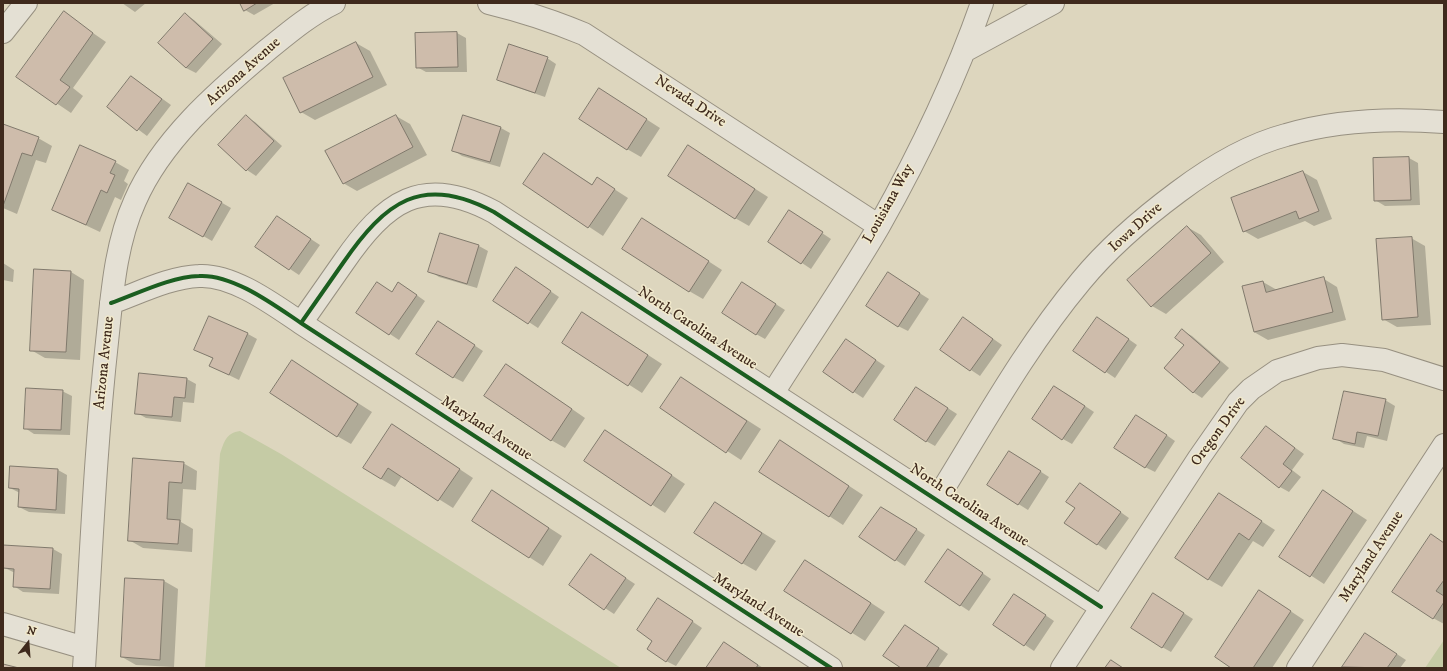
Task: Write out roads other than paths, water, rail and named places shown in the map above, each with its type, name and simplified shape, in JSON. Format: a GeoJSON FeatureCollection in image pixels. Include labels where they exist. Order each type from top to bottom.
{"type":"FeatureCollection","features":[{"type":"Feature","properties":{"kind":"street"},"geometry":{"type":"LineString","coordinates":[[3,32],[26,3]]}},
{"type":"Feature","properties":{"kind":"street","name":"Arizona Avenue"},"geometry":{"type":"LineString","coordinates":[[85,658],[100,402],[111,303],[122,238],[129,217],[144,183],[156,164],[202,109],[246,67],[277,41],[324,8],[334,3]]}},
{"type":"Feature","properties":{"kind":"street","name":"Nevada Drive"},"geometry":{"type":"LineString","coordinates":[[488,3],[522,10],[554,21],[584,34],[879,226]]}},
{"type":"Feature","properties":{"kind":"street","name":"Louisiana Way"},"geometry":{"type":"LineString","coordinates":[[774,393],[879,226],[919,148],[966,50],[982,3]]}},
{"type":"Feature","properties":{"kind":"street"},"geometry":{"type":"LineString","coordinates":[[966,50],[1052,3]]}},
{"type":"Feature","properties":{"kind":"street","name":"Iowa Drive"},"geometry":{"type":"LineString","coordinates":[[937,499],[1022,362],[1050,321],[1081,280],[1117,243],[1154,210],[1190,183],[1221,164],[1255,147],[1285,135],[1319,127],[1365,121],[1444,122]]}},
{"type":"Feature","properties":{"kind":"street","name":"North Carolina Avenue"},"geometry":{"type":"LineString","coordinates":[[302,323],[361,238],[396,204],[410,198],[423,195],[443,194],[474,202],[494,212],[1101,607]]}},
{"type":"Feature","properties":{"kind":"street","name":"Maryland Avenue"},"geometry":{"type":"LineString","coordinates":[[111,303],[181,279],[208,276],[224,280],[247,290],[302,323],[830,668]]}},
{"type":"Feature","properties":{"kind":"street","name":"Oregon Drive"},"geometry":{"type":"LineString","coordinates":[[1062,668],[1199,458],[1238,402],[1251,389],[1277,371],[1304,362],[1342,354],[1384,360],[1444,379]]}},
{"type":"Feature","properties":{"kind":"street","name":"Maryland Avenue"},"geometry":{"type":"LineString","coordinates":[[1298,668],[1444,445]]}},
{"type":"Feature","properties":{"kind":"street"},"geometry":{"type":"LineString","coordinates":[[3,624],[85,658]]}}]}
